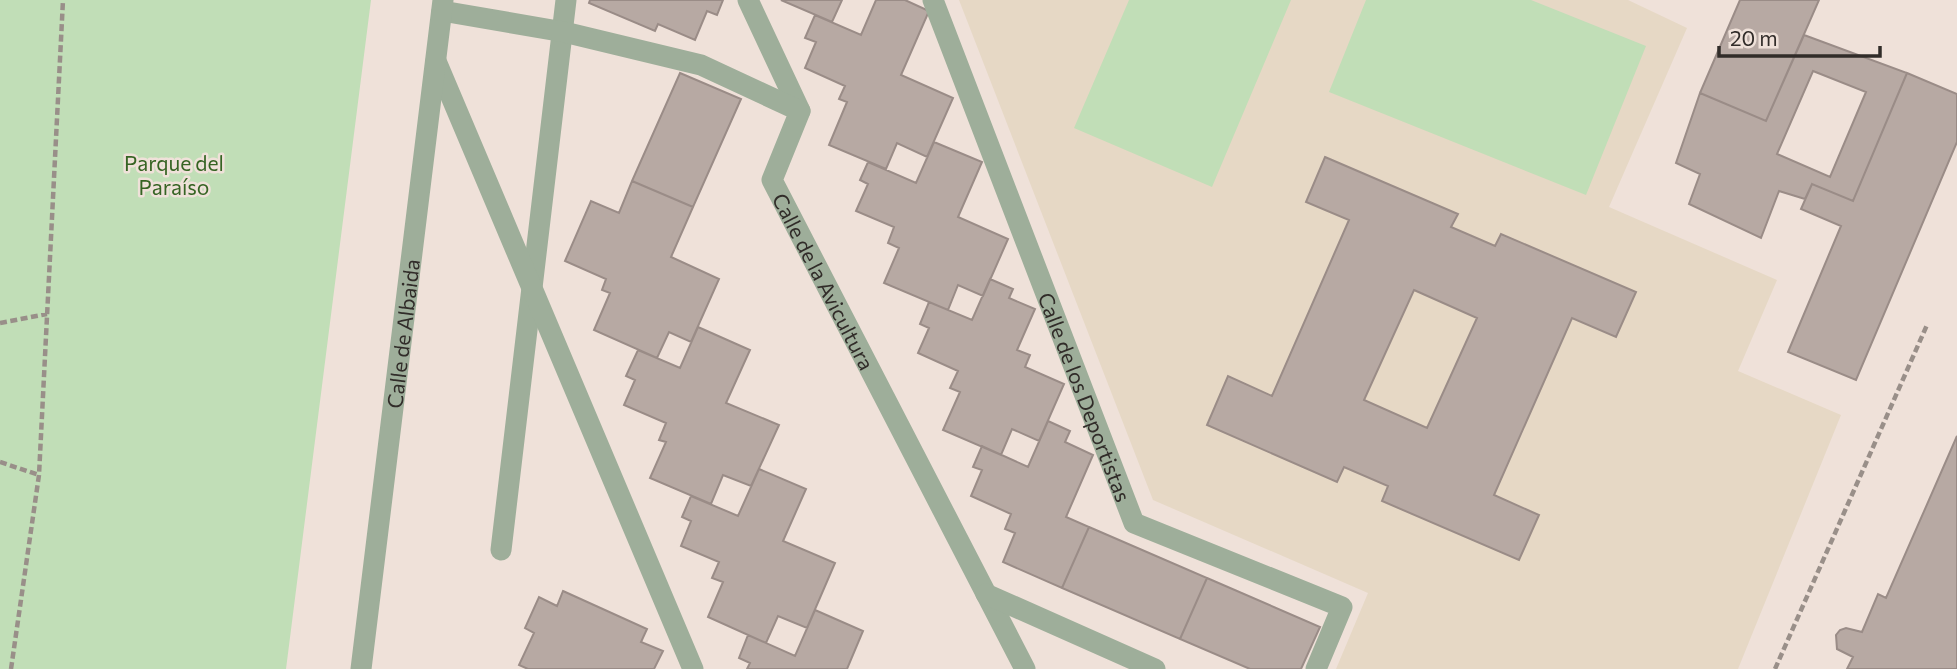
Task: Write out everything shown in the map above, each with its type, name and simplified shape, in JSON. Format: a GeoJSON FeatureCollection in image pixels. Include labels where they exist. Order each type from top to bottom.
{"type":"FeatureCollection","features":[{"type":"Feature","properties":{"kind":"street"},"geometry":{"type":"LineString","coordinates":[[501,550],[566,0]]}},
{"type":"Feature","properties":{"kind":"street"},"geometry":{"type":"LineString","coordinates":[[748,0],[800,111]]}},
{"type":"Feature","properties":{"kind":"street","name":"Calle de los Deportistas"},"geometry":{"type":"LineString","coordinates":[[933,0],[1134,523],[1342,607],[1316,669]]}},
{"type":"Feature","properties":{"kind":"street"},"geometry":{"type":"LineString","coordinates":[[442,5],[701,65],[800,111]]}},
{"type":"Feature","properties":{"kind":"street","name":"Calle de Albaida"},"geometry":{"type":"LineString","coordinates":[[362,669],[442,5]]}},
{"type":"Feature","properties":{"kind":"street"},"geometry":{"type":"LineString","coordinates":[[436,61],[693,669]]}},
{"type":"Feature","properties":{"kind":"street","name":"Calle de la Avicultura"},"geometry":{"type":"LineString","coordinates":[[800,111],[772,180],[1025,669]]}},
{"type":"Feature","properties":{"kind":"street"},"geometry":{"type":"LineString","coordinates":[[986,594],[1155,669]]}},
{"type":"Feature","properties":{"kind":"path"},"geometry":{"type":"LineString","coordinates":[[11,669],[39,475],[63,0]]}},
{"type":"Feature","properties":{"kind":"path"},"geometry":{"type":"LineString","coordinates":[[0,323],[47,314]]}},
{"type":"Feature","properties":{"kind":"path"},"geometry":{"type":"LineString","coordinates":[[1776,669],[1927,325]]}},
{"type":"Feature","properties":{"kind":"path"},"geometry":{"type":"LineString","coordinates":[[0,461],[39,475]]}},
{"type":"Feature","properties":{"kind":"shaded area"},"geometry":{"type":"Polygon","coordinates":[[[959,0],[1628,0],[1687,28],[1609,207],[1777,280],[1738,371],[1841,415],[1738,669],[1336,669],[1368,593],[1153,500],[959,0]]]}},
{"type":"Feature","properties":{"kind":"green space","name":"Parque del Paraíso"},"geometry":{"type":"Polygon","coordinates":[[[0,0],[371,0],[286,669],[0,669],[0,0]]]}},
{"type":"Feature","properties":{"kind":"green space"},"geometry":{"type":"Polygon","coordinates":[[[1129,0],[1291,0],[1212,187],[1074,128],[1129,0]]]}},
{"type":"Feature","properties":{"kind":"green space"},"geometry":{"type":"Polygon","coordinates":[[[1366,0],[1531,0],[1646,46],[1586,195],[1329,92],[1366,0]]]}},
{"type":"Feature","properties":{"kind":"building"},"geometry":{"type":"Polygon","coordinates":[[[590,0],[723,0],[717,15],[707,11],[695,40],[658,24],[655,31],[589,3],[590,0]]]}},
{"type":"Feature","properties":{"kind":"building"},"geometry":{"type":"Polygon","coordinates":[[[781,0],[842,0],[832,22],[781,0]]]}},
{"type":"Feature","properties":{"kind":"building"},"geometry":{"type":"Polygon","coordinates":[[[876,0],[905,0],[929,11],[901,75],[953,98],[927,157],[897,143],[886,169],[829,145],[847,102],[839,99],[845,86],[805,68],[816,42],[805,38],[815,15],[861,35],[876,0]]]}},
{"type":"Feature","properties":{"kind":"building"},"geometry":{"type":"Polygon","coordinates":[[[1740,0],[1819,0],[1766,121],[1700,93],[1740,0]]]}},
{"type":"Feature","properties":{"kind":"building"},"geometry":{"type":"Polygon","coordinates":[[[1804,35],[1907,73],[1853,201],[1812,184],[1805,199],[1779,191],[1761,238],[1689,204],[1700,174],[1676,163],[1700,93],[1766,121],[1804,35]],[[1813,71],[1777,154],[1830,177],[1866,92],[1813,71]]]}},
{"type":"Feature","properties":{"kind":"building"},"geometry":{"type":"Polygon","coordinates":[[[680,73],[741,99],[693,207],[632,181],[680,73]]]}},
{"type":"Feature","properties":{"kind":"building"},"geometry":{"type":"Polygon","coordinates":[[[1907,73],[1957,94],[1957,142],[1856,380],[1788,352],[1841,226],[1801,209],[1812,184],[1853,201],[1907,73]]]}},
{"type":"Feature","properties":{"kind":"building"},"geometry":{"type":"Polygon","coordinates":[[[934,142],[982,162],[958,217],[1008,239],[983,296],[958,285],[948,310],[884,283],[899,248],[888,243],[894,227],[856,211],[868,184],[860,180],[868,162],[916,183],[934,142]]]}},
{"type":"Feature","properties":{"kind":"building"},"geometry":{"type":"Polygon","coordinates":[[[1325,157],[1458,214],[1451,227],[1495,246],[1501,234],[1636,292],[1616,337],[1572,318],[1494,495],[1539,515],[1519,560],[1382,501],[1388,486],[1344,467],[1337,482],[1207,425],[1228,376],[1272,396],[1349,220],[1306,202],[1325,157]],[[1414,290],[1364,400],[1427,428],[1477,318],[1414,290]]]}},
{"type":"Feature","properties":{"kind":"building"},"geometry":{"type":"Polygon","coordinates":[[[632,181],[693,207],[671,257],[719,279],[691,342],[669,332],[657,358],[594,330],[610,293],[602,290],[606,279],[565,261],[591,201],[619,213],[632,181]]]}},
{"type":"Feature","properties":{"kind":"building"},"geometry":{"type":"Polygon","coordinates":[[[990,279],[1013,289],[1009,298],[1035,309],[1017,350],[1030,355],[1025,367],[1064,384],[1039,441],[1012,429],[1001,455],[943,430],[960,392],[950,388],[958,371],[918,353],[929,328],[920,324],[929,302],[972,320],[990,279]]]}},
{"type":"Feature","properties":{"kind":"building"},"geometry":{"type":"Polygon","coordinates":[[[698,327],[750,350],[726,403],[779,425],[751,486],[723,475],[711,504],[650,478],[666,442],[659,440],[666,423],[624,405],[635,380],[626,376],[638,350],[680,368],[698,327]]]}},
{"type":"Feature","properties":{"kind":"building"},"geometry":{"type":"Polygon","coordinates":[[[1048,421],[1070,431],[1065,442],[1093,455],[1066,517],[1089,527],[1062,588],[1003,562],[1015,533],[1005,529],[1011,514],[971,496],[982,470],[973,467],[982,446],[1028,467],[1048,421]]]}},
{"type":"Feature","properties":{"kind":"building"},"geometry":{"type":"Polygon","coordinates":[[[1957,436],[1957,669],[1847,669],[1853,657],[1837,649],[1836,635],[1846,628],[1862,632],[1878,594],[1886,598],[1957,436]]]}},
{"type":"Feature","properties":{"kind":"building"},"geometry":{"type":"Polygon","coordinates":[[[759,469],[806,489],[783,541],[835,563],[807,628],[778,616],[766,643],[708,617],[723,582],[712,578],[719,562],[681,546],[691,521],[682,517],[691,496],[738,516],[759,469]]]}},
{"type":"Feature","properties":{"kind":"building"},"geometry":{"type":"Polygon","coordinates":[[[1089,527],[1207,578],[1180,639],[1062,588],[1089,527]]]}},
{"type":"Feature","properties":{"kind":"building"},"geometry":{"type":"Polygon","coordinates":[[[1207,578],[1320,627],[1301,669],[1250,669],[1180,639],[1207,578]]]}},
{"type":"Feature","properties":{"kind":"building"},"geometry":{"type":"Polygon","coordinates":[[[563,591],[647,629],[641,642],[663,651],[654,669],[528,669],[519,665],[534,633],[525,628],[539,597],[557,606],[563,591]]]}},
{"type":"Feature","properties":{"kind":"building"},"geometry":{"type":"Polygon","coordinates":[[[815,610],[863,631],[847,669],[747,669],[750,663],[739,658],[748,635],[795,656],[815,610]]]}}]}
